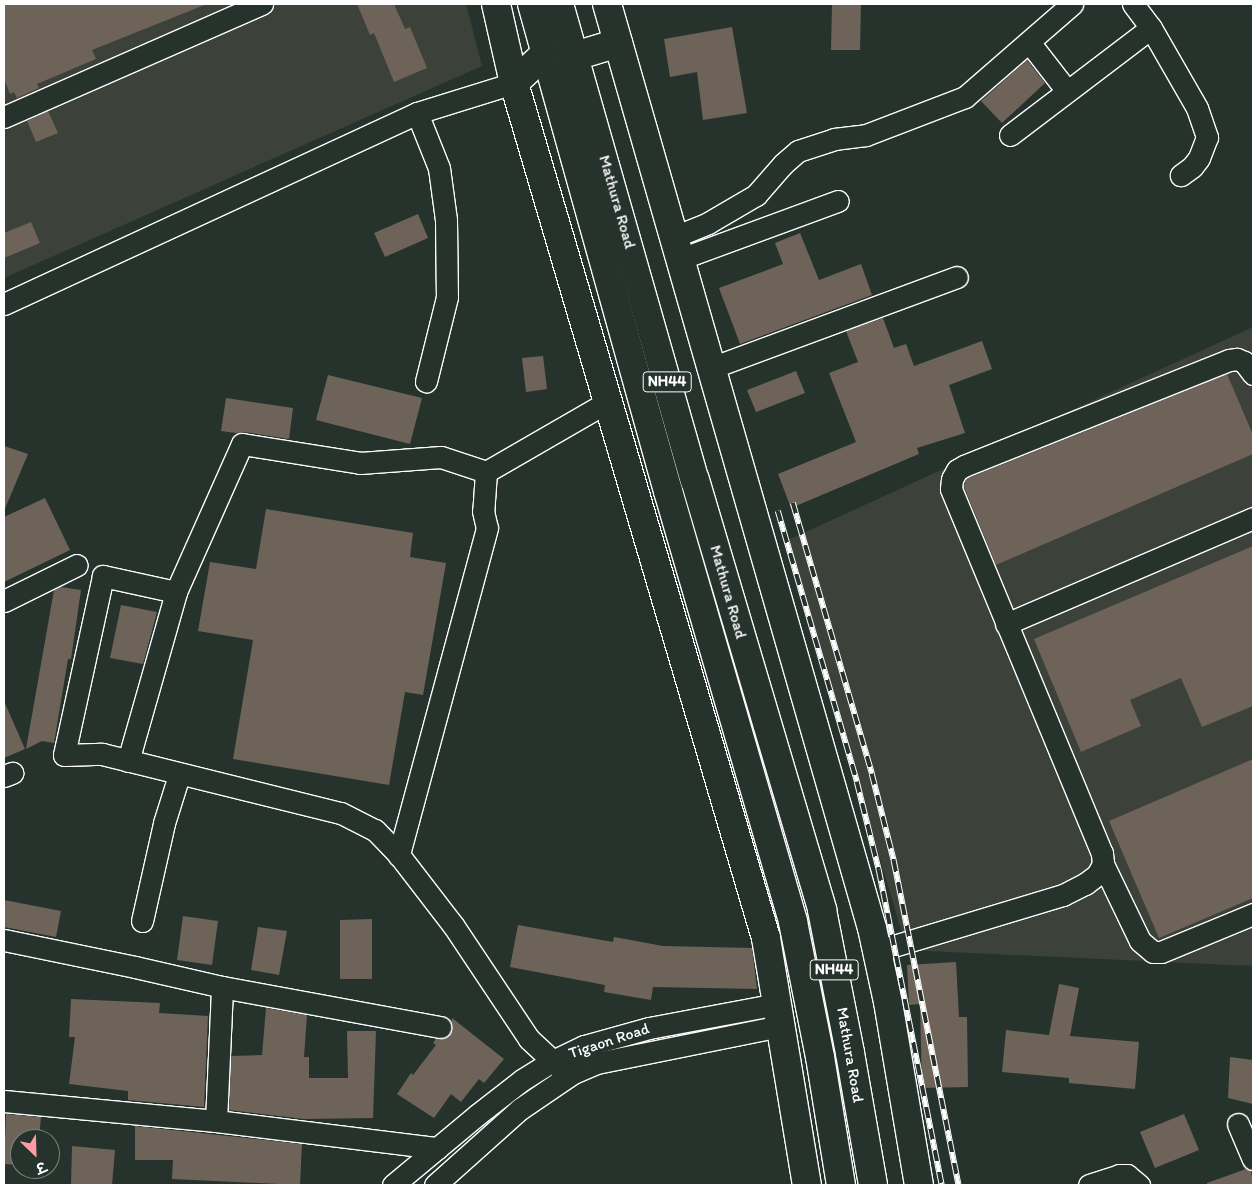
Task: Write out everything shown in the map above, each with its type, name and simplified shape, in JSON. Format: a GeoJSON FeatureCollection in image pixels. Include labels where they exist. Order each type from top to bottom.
{"type":"FeatureCollection","features":[{"type":"Feature","properties":{"kind":"main road"},"geometry":{"type":"LineString","coordinates":[[496,4],[514,83],[766,938],[807,1185]]}},
{"type":"Feature","properties":{"kind":"main road","name":"Mathura Road"},"geometry":{"type":"LineString","coordinates":[[532,4],[668,491],[794,922],[820,1057],[841,1185]]}},
{"type":"Feature","properties":{"kind":"main road","name":"Mathura Road"},"geometry":{"type":"LineString","coordinates":[[559,4],[695,480],[822,910],[850,1053],[872,1185]]}},
{"type":"Feature","properties":{"kind":"main road"},"geometry":{"type":"LineString","coordinates":[[607,4],[877,951],[919,1185]]}},
{"type":"Feature","properties":{"kind":"main road"},"geometry":{"type":"LineString","coordinates":[[575,56],[618,43]]}},
{"type":"Feature","properties":{"kind":"main road"},"geometry":{"type":"LineString","coordinates":[[514,83],[546,54]]}},
{"type":"Feature","properties":{"kind":"street"},"geometry":{"type":"LineString","coordinates":[[4,117],[262,4]]}},
{"type":"Feature","properties":{"kind":"street"},"geometry":{"type":"LineString","coordinates":[[677,248],[708,223],[756,195],[783,164],[798,151],[834,139],[866,135],[965,97],[1072,4]]}},
{"type":"Feature","properties":{"kind":"street"},"geometry":{"type":"LineString","coordinates":[[1133,4],[1151,28],[1197,108],[1207,137],[1199,158],[1192,167],[1181,175]]}},
{"type":"Feature","properties":{"kind":"street"},"geometry":{"type":"LineString","coordinates":[[1010,135],[1151,28]]}},
{"type":"Feature","properties":{"kind":"street"},"geometry":{"type":"LineString","coordinates":[[1029,42],[1067,91]]}},
{"type":"Feature","properties":{"kind":"street"},"geometry":{"type":"LineString","coordinates":[[4,304],[417,113],[514,83]]}},
{"type":"Feature","properties":{"kind":"street"},"geometry":{"type":"LineString","coordinates":[[417,113],[439,168],[446,220],[447,297],[426,381]]}},
{"type":"Feature","properties":{"kind":"street"},"geometry":{"type":"LineString","coordinates":[[677,248],[838,201]]}},
{"type":"Feature","properties":{"kind":"street"},"geometry":{"type":"LineString","coordinates":[[711,368],[957,277]]}},
{"type":"Feature","properties":{"kind":"street"},"geometry":{"type":"LineString","coordinates":[[877,951],[1063,895],[1085,884],[1097,875],[1102,864],[1102,853],[951,488],[952,479],[957,470],[1229,360],[1237,359],[1244,362],[1253,374]]}},
{"type":"Feature","properties":{"kind":"street"},"geometry":{"type":"LineString","coordinates":[[128,760],[176,592],[242,444],[360,463],[441,457],[486,472],[609,401]]}},
{"type":"Feature","properties":{"kind":"street"},"geometry":{"type":"LineString","coordinates":[[399,855],[487,528],[483,511],[486,472]]}},
{"type":"Feature","properties":{"kind":"street"},"geometry":{"type":"LineString","coordinates":[[1006,624],[1253,518]]}},
{"type":"Feature","properties":{"kind":"street"},"geometry":{"type":"LineString","coordinates":[[4,601],[77,565]]}},
{"type":"Feature","properties":{"kind":"street"},"geometry":{"type":"LineString","coordinates":[[176,592],[103,576],[64,756],[102,754],[128,760],[341,813],[357,819],[375,830],[399,855],[453,925],[529,1040],[569,1076]]}},
{"type":"Feature","properties":{"kind":"street"},"geometry":{"type":"LineString","coordinates":[[142,921],[164,822],[179,774]]}},
{"type":"Feature","properties":{"kind":"street"},"geometry":{"type":"LineString","coordinates":[[1102,864],[1140,941],[1153,952],[1160,952],[1253,914]]}},
{"type":"Feature","properties":{"kind":"street"},"geometry":{"type":"LineString","coordinates":[[4,940],[135,966],[222,987],[440,1027]]}},
{"type":"Feature","properties":{"kind":"street"},"geometry":{"type":"LineString","coordinates":[[216,1122],[222,987]]}},
{"type":"Feature","properties":{"kind":"street","name":"Tigaon Road"},"geometry":{"type":"LineString","coordinates":[[393,1185],[522,1080],[553,1060],[584,1046],[649,1028],[779,1015]]}},
{"type":"Feature","properties":{"kind":"street","name":"Tigaon Road"},"geometry":{"type":"LineString","coordinates":[[435,1185],[520,1109],[569,1076],[597,1063],[779,1015]]}},
{"type":"Feature","properties":{"kind":"street"},"geometry":{"type":"LineString","coordinates":[[4,1101],[216,1122],[437,1148]]}},
{"type":"Feature","properties":{"kind":"street"},"geometry":{"type":"LineString","coordinates":[[1238,1124],[1253,1159]]}},
{"type":"Feature","properties":{"kind":"street"},"geometry":{"type":"LineString","coordinates":[[1089,1185],[1119,1175],[1127,1175],[1139,1185]]}},
{"type":"Feature","properties":{"kind":"shaded area"},"geometry":{"type":"Polygon","coordinates":[[[4,4],[466,4],[482,66],[4,278],[4,4]]]}},
{"type":"Feature","properties":{"kind":"shaded area"},"geometry":{"type":"Polygon","coordinates":[[[1253,327],[1253,966],[907,950],[786,541],[1253,327]]]}},
{"type":"Feature","properties":{"kind":"building"},"geometry":{"type":"Polygon","coordinates":[[[4,4],[207,4],[92,50],[96,59],[37,84],[39,88],[17,98],[14,92],[10,94],[4,79],[4,4]]]}},
{"type":"Feature","properties":{"kind":"building"},"geometry":{"type":"Polygon","coordinates":[[[357,4],[394,4],[405,29],[410,27],[427,68],[394,82],[374,33],[370,35],[357,4]]]}},
{"type":"Feature","properties":{"kind":"building"},"geometry":{"type":"Polygon","coordinates":[[[832,4],[861,4],[860,50],[831,50],[832,4]]]}},
{"type":"Feature","properties":{"kind":"building"},"geometry":{"type":"Polygon","coordinates":[[[732,27],[747,113],[703,120],[697,72],[670,77],[664,39],[732,27]]]}},
{"type":"Feature","properties":{"kind":"building"},"geometry":{"type":"Polygon","coordinates":[[[1027,60],[1045,83],[1002,123],[981,101],[1027,60]]]}},
{"type":"Feature","properties":{"kind":"building"},"geometry":{"type":"Polygon","coordinates":[[[48,111],[58,133],[36,142],[27,121],[48,111]]]}},
{"type":"Feature","properties":{"kind":"building"},"geometry":{"type":"Polygon","coordinates":[[[418,214],[428,238],[385,257],[374,233],[418,214]]]}},
{"type":"Feature","properties":{"kind":"building"},"geometry":{"type":"Polygon","coordinates":[[[31,222],[40,243],[4,258],[4,233],[31,222]]]}},
{"type":"Feature","properties":{"kind":"building"},"geometry":{"type":"Polygon","coordinates":[[[800,233],[819,280],[861,264],[872,295],[740,344],[719,288],[783,264],[775,243],[800,233]]]}},
{"type":"Feature","properties":{"kind":"building"},"geometry":{"type":"Polygon","coordinates":[[[883,318],[894,348],[906,344],[914,366],[982,341],[992,369],[949,385],[965,433],[917,448],[919,454],[791,508],[778,474],[856,442],[829,373],[858,362],[846,331],[883,318]]]}},
{"type":"Feature","properties":{"kind":"building"},"geometry":{"type":"Polygon","coordinates":[[[543,356],[547,389],[526,392],[522,358],[543,356]]]}},
{"type":"Feature","properties":{"kind":"building"},"geometry":{"type":"Polygon","coordinates":[[[796,371],[805,393],[756,412],[747,390],[796,371]]]}},
{"type":"Feature","properties":{"kind":"building"},"geometry":{"type":"Polygon","coordinates":[[[1227,374],[1253,435],[1253,454],[996,565],[964,487],[966,479],[1227,374]]]}},
{"type":"Feature","properties":{"kind":"building"},"geometry":{"type":"Polygon","coordinates":[[[328,375],[422,398],[410,444],[316,420],[328,375]]]}},
{"type":"Feature","properties":{"kind":"building"},"geometry":{"type":"Polygon","coordinates":[[[226,398],[293,408],[289,439],[244,432],[221,431],[226,398]]]}},
{"type":"Feature","properties":{"kind":"building"},"geometry":{"type":"Polygon","coordinates":[[[4,446],[28,454],[4,511],[4,446]]]}},
{"type":"Feature","properties":{"kind":"building"},"geometry":{"type":"Polygon","coordinates":[[[45,498],[70,550],[4,582],[4,517],[45,498]]]}},
{"type":"Feature","properties":{"kind":"building"},"geometry":{"type":"Polygon","coordinates":[[[266,509],[413,533],[410,557],[446,563],[423,695],[405,692],[389,785],[233,759],[253,640],[198,631],[210,562],[256,569],[266,509]]]}},
{"type":"Feature","properties":{"kind":"building"},"geometry":{"type":"Polygon","coordinates":[[[1253,546],[1253,706],[1202,727],[1181,678],[1130,700],[1141,726],[1081,752],[1034,639],[1253,546]]]}},
{"type":"Feature","properties":{"kind":"building"},"geometry":{"type":"Polygon","coordinates":[[[61,587],[81,590],[71,659],[68,659],[54,743],[42,741],[26,749],[54,590],[61,587]]]}},
{"type":"Feature","properties":{"kind":"building"},"geometry":{"type":"Polygon","coordinates":[[[121,605],[157,612],[143,664],[110,658],[121,605]]]}},
{"type":"Feature","properties":{"kind":"building"},"geometry":{"type":"Polygon","coordinates":[[[4,701],[25,749],[4,758],[4,701]]]}},
{"type":"Feature","properties":{"kind":"building"},"geometry":{"type":"Polygon","coordinates":[[[1253,759],[1253,898],[1159,938],[1109,821],[1253,759]]]}},
{"type":"Feature","properties":{"kind":"building"},"geometry":{"type":"Polygon","coordinates":[[[4,900],[61,911],[56,937],[4,927],[4,900]]]}},
{"type":"Feature","properties":{"kind":"building"},"geometry":{"type":"Polygon","coordinates":[[[183,916],[218,921],[212,965],[177,960],[183,916]]]}},
{"type":"Feature","properties":{"kind":"building"},"geometry":{"type":"Polygon","coordinates":[[[372,919],[372,979],[340,979],[340,920],[372,919]]]}},
{"type":"Feature","properties":{"kind":"building"},"geometry":{"type":"Polygon","coordinates":[[[518,925],[613,942],[614,937],[663,946],[752,948],[757,989],[653,987],[651,1000],[604,992],[605,985],[510,967],[518,925]]]}},
{"type":"Feature","properties":{"kind":"building"},"geometry":{"type":"Polygon","coordinates":[[[258,927],[287,931],[279,975],[251,970],[258,927]]]}},
{"type":"Feature","properties":{"kind":"building"},"geometry":{"type":"Polygon","coordinates":[[[956,962],[959,1017],[967,1017],[968,1087],[922,1088],[920,1004],[909,1005],[907,965],[956,962]]]}},
{"type":"Feature","properties":{"kind":"building"},"geometry":{"type":"Polygon","coordinates":[[[1059,984],[1079,988],[1070,1036],[1139,1042],[1135,1089],[1069,1083],[1069,1078],[1002,1072],[1006,1030],[1049,1035],[1059,984]]]}},
{"type":"Feature","properties":{"kind":"building"},"geometry":{"type":"Polygon","coordinates":[[[71,999],[160,1003],[159,1013],[208,1016],[204,1107],[128,1100],[128,1091],[69,1084],[75,1037],[69,1037],[71,999]]]}},
{"type":"Feature","properties":{"kind":"building"},"geometry":{"type":"Polygon","coordinates":[[[266,1008],[307,1015],[304,1057],[309,1057],[309,1078],[348,1078],[347,1031],[376,1031],[373,1118],[304,1119],[229,1110],[231,1056],[262,1055],[266,1008]]]}},
{"type":"Feature","properties":{"kind":"building"},"geometry":{"type":"Polygon","coordinates":[[[452,1018],[504,1059],[484,1083],[479,1079],[461,1102],[451,1094],[434,1118],[397,1094],[411,1073],[413,1075],[436,1045],[433,1043],[436,1039],[444,1039],[450,1035],[452,1018]]]}},
{"type":"Feature","properties":{"kind":"building"},"geometry":{"type":"Polygon","coordinates":[[[1230,1057],[1253,1060],[1253,1104],[1228,1098],[1230,1057]]]}},
{"type":"Feature","properties":{"kind":"building"},"geometry":{"type":"Polygon","coordinates":[[[6,1114],[41,1117],[40,1129],[10,1129],[10,1164],[4,1164],[6,1114]]]}},
{"type":"Feature","properties":{"kind":"building"},"geometry":{"type":"Polygon","coordinates":[[[1184,1114],[1199,1150],[1155,1168],[1140,1132],[1184,1114]]]}},
{"type":"Feature","properties":{"kind":"building"},"geometry":{"type":"Polygon","coordinates":[[[135,1126],[302,1144],[300,1185],[172,1179],[173,1160],[135,1160],[135,1126]]]}},
{"type":"Feature","properties":{"kind":"building"},"geometry":{"type":"Polygon","coordinates":[[[72,1146],[115,1150],[112,1185],[71,1185],[72,1146]]]}},
{"type":"Feature","properties":{"kind":"building"},"geometry":{"type":"Polygon","coordinates":[[[1246,1169],[1251,1171],[1253,1185],[1207,1185],[1207,1183],[1246,1169]]]}},
{"type":"Feature","properties":{"kind":"railway"},"geometry":{"type":"LineString","coordinates":[[793,503],[872,774],[894,861],[959,1185]]}},
{"type":"Feature","properties":{"kind":"railway"},"geometry":{"type":"LineString","coordinates":[[778,511],[857,782],[879,870],[942,1185]]}}]}
